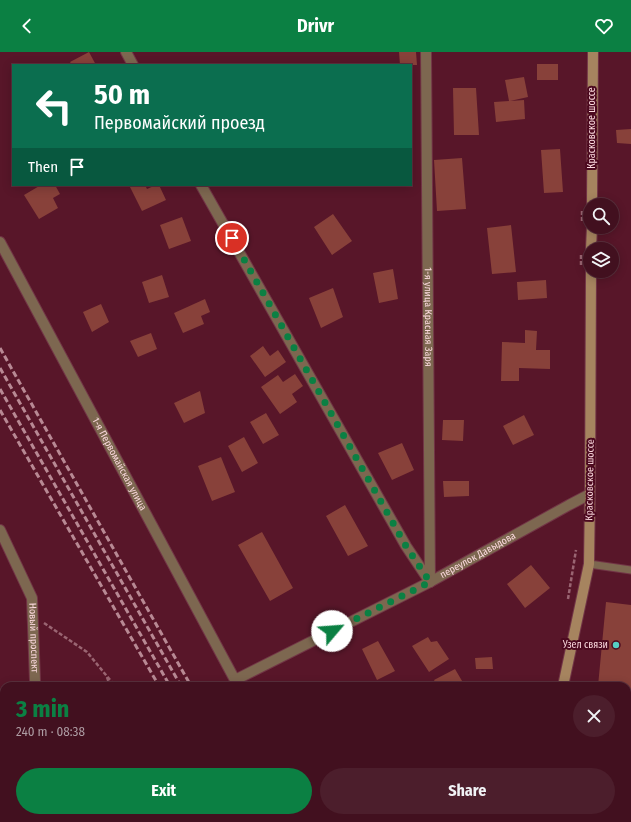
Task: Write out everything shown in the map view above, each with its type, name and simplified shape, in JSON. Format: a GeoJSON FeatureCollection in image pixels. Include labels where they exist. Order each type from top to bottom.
{"type":"FeatureCollection","features":[{"type":"Feature","properties":{"kind":"main road","name":"Красковское шоссе"},"geometry":{"type":"LineString","coordinates":[[592,198],[593,52]]}},
{"type":"Feature","properties":{"kind":"main road","name":"Красковское шоссе"},"geometry":{"type":"LineString","coordinates":[[564,682],[589,564],[591,278]]}},
{"type":"Feature","properties":{"kind":"street"},"geometry":{"type":"LineString","coordinates":[[126,52],[132,64]]}},
{"type":"Feature","properties":{"kind":"street","name":"1-я улица Красная Заря"},"geometry":{"type":"LineString","coordinates":[[426,52],[430,582]]}},
{"type":"Feature","properties":{"kind":"street"},"geometry":{"type":"LineString","coordinates":[[202,186],[406,546],[430,582]]}},
{"type":"Feature","properties":{"kind":"street","name":"1-я Первомайская улица"},"geometry":{"type":"LineString","coordinates":[[0,242],[234,682]]}},
{"type":"Feature","properties":{"kind":"street","name":"переулок Давыдова"},"geometry":{"type":"LineString","coordinates":[[237,682],[430,582],[590,494]]}},
{"type":"Feature","properties":{"kind":"street","name":"Новый проспект"},"geometry":{"type":"LineString","coordinates":[[0,530],[32,598],[34,682]]}},
{"type":"Feature","properties":{"kind":"lane"},"geometry":{"type":"LineString","coordinates":[[589,564],[631,570]]}},
{"type":"Feature","properties":{"kind":"path"},"geometry":{"type":"LineString","coordinates":[[40,621],[87,652],[111,682]]}},
{"type":"Feature","properties":{"kind":"path"},"geometry":{"type":"LineString","coordinates":[[106,676],[108,682]]}},
{"type":"Feature","properties":{"kind":"building"},"geometry":{"type":"Polygon","coordinates":[[[89,52],[95,64],[71,64],[70,62],[89,52]]]}},
{"type":"Feature","properties":{"kind":"building"},"geometry":{"type":"Polygon","coordinates":[[[399,52],[416,52],[417,65],[400,64],[399,52]]]}},
{"type":"Feature","properties":{"kind":"building"},"geometry":{"type":"Polygon","coordinates":[[[537,64],[558,64],[558,80],[537,80],[537,64]]]}},
{"type":"Feature","properties":{"kind":"building"},"geometry":{"type":"Polygon","coordinates":[[[524,77],[528,97],[510,101],[524,100],[525,119],[496,122],[494,102],[509,101],[505,80],[524,77]]]}},
{"type":"Feature","properties":{"kind":"building"},"geometry":{"type":"Polygon","coordinates":[[[453,88],[476,88],[479,135],[454,135],[453,88]]]}},
{"type":"Feature","properties":{"kind":"building"},"geometry":{"type":"Polygon","coordinates":[[[631,129],[631,144],[617,143],[616,130],[631,129]]]}},
{"type":"Feature","properties":{"kind":"building"},"geometry":{"type":"Polygon","coordinates":[[[560,149],[563,192],[544,193],[541,150],[560,149]]]}},
{"type":"Feature","properties":{"kind":"building"},"geometry":{"type":"Polygon","coordinates":[[[462,158],[466,209],[437,211],[434,160],[462,158]]]}},
{"type":"Feature","properties":{"kind":"building"},"geometry":{"type":"Polygon","coordinates":[[[39,186],[56,186],[60,194],[53,198],[58,208],[39,219],[24,195],[39,186]]]}},
{"type":"Feature","properties":{"kind":"building"},"geometry":{"type":"Polygon","coordinates":[[[130,186],[146,186],[147,189],[154,186],[159,186],[166,200],[142,211],[130,186]]]}},
{"type":"Feature","properties":{"kind":"building"},"geometry":{"type":"Polygon","coordinates":[[[333,214],[352,241],[332,255],[314,227],[333,214]]]}},
{"type":"Feature","properties":{"kind":"building"},"geometry":{"type":"Polygon","coordinates":[[[182,217],[191,241],[169,249],[160,225],[182,217]]]}},
{"type":"Feature","properties":{"kind":"building"},"geometry":{"type":"Polygon","coordinates":[[[511,225],[516,272],[492,274],[487,228],[511,225]]]}},
{"type":"Feature","properties":{"kind":"building"},"geometry":{"type":"Polygon","coordinates":[[[393,269],[398,299],[379,303],[373,273],[393,269]]]}},
{"type":"Feature","properties":{"kind":"building"},"geometry":{"type":"Polygon","coordinates":[[[162,275],[169,297],[149,303],[142,282],[162,275]]]}},
{"type":"Feature","properties":{"kind":"building"},"geometry":{"type":"Polygon","coordinates":[[[546,280],[547,298],[518,300],[517,282],[546,280]]]}},
{"type":"Feature","properties":{"kind":"building"},"geometry":{"type":"Polygon","coordinates":[[[333,288],[343,317],[321,328],[309,298],[333,288]]]}},
{"type":"Feature","properties":{"kind":"building"},"geometry":{"type":"Polygon","coordinates":[[[205,299],[210,312],[201,316],[204,324],[183,333],[174,313],[205,299]]]}},
{"type":"Feature","properties":{"kind":"building"},"geometry":{"type":"Polygon","coordinates":[[[101,304],[109,322],[92,332],[83,312],[101,304]]]}},
{"type":"Feature","properties":{"kind":"building"},"geometry":{"type":"Polygon","coordinates":[[[525,330],[537,331],[536,350],[550,350],[550,369],[519,368],[519,381],[501,381],[502,342],[525,343],[525,330]]]}},
{"type":"Feature","properties":{"kind":"building"},"geometry":{"type":"Polygon","coordinates":[[[151,333],[157,349],[138,357],[130,341],[151,333]]]}},
{"type":"Feature","properties":{"kind":"building"},"geometry":{"type":"Polygon","coordinates":[[[263,346],[270,356],[278,350],[286,362],[265,377],[250,356],[263,346]]]}},
{"type":"Feature","properties":{"kind":"building"},"geometry":{"type":"Polygon","coordinates":[[[295,374],[303,386],[292,394],[297,402],[280,414],[261,387],[278,375],[283,382],[295,374]]]}},
{"type":"Feature","properties":{"kind":"building"},"geometry":{"type":"Polygon","coordinates":[[[200,391],[205,413],[184,423],[174,403],[200,391]]]}},
{"type":"Feature","properties":{"kind":"building"},"geometry":{"type":"Polygon","coordinates":[[[266,413],[279,435],[263,444],[250,422],[266,413]]]}},
{"type":"Feature","properties":{"kind":"building"},"geometry":{"type":"Polygon","coordinates":[[[524,415],[534,435],[513,445],[503,426],[524,415]]]}},
{"type":"Feature","properties":{"kind":"building"},"geometry":{"type":"Polygon","coordinates":[[[443,420],[464,420],[463,441],[442,440],[443,420]]]}},
{"type":"Feature","properties":{"kind":"building"},"geometry":{"type":"Polygon","coordinates":[[[244,437],[258,463],[242,472],[228,446],[244,437]]]}},
{"type":"Feature","properties":{"kind":"building"},"geometry":{"type":"Polygon","coordinates":[[[402,443],[414,470],[392,480],[378,453],[402,443]]]}},
{"type":"Feature","properties":{"kind":"building"},"geometry":{"type":"Polygon","coordinates":[[[221,457],[235,492],[212,501],[198,466],[221,457]]]}},
{"type":"Feature","properties":{"kind":"building"},"geometry":{"type":"Polygon","coordinates":[[[443,481],[469,481],[469,496],[444,497],[443,481]]]}},
{"type":"Feature","properties":{"kind":"building"},"geometry":{"type":"Polygon","coordinates":[[[345,505],[368,546],[348,556],[326,516],[345,505]]]}},
{"type":"Feature","properties":{"kind":"building"},"geometry":{"type":"Polygon","coordinates":[[[262,532],[293,588],[270,601],[238,545],[262,532]]]}},
{"type":"Feature","properties":{"kind":"building"},"geometry":{"type":"Polygon","coordinates":[[[531,565],[550,588],[525,608],[507,584],[531,565]]]}},
{"type":"Feature","properties":{"kind":"building","name":"Узел связи"},"geometry":{"type":"Polygon","coordinates":[[[606,602],[631,605],[631,682],[598,682],[606,602]]]}},
{"type":"Feature","properties":{"kind":"building"},"geometry":{"type":"Polygon","coordinates":[[[428,637],[431,642],[437,641],[449,659],[429,672],[412,646],[428,637]]]}},
{"type":"Feature","properties":{"kind":"building"},"geometry":{"type":"Polygon","coordinates":[[[378,641],[395,671],[377,680],[362,649],[378,641]]]}},
{"type":"Feature","properties":{"kind":"building"},"geometry":{"type":"Polygon","coordinates":[[[492,657],[493,669],[476,669],[475,658],[492,657]]]}},
{"type":"Feature","properties":{"kind":"building"},"geometry":{"type":"Polygon","coordinates":[[[455,669],[463,682],[435,682],[434,680],[455,669]]]}},
{"type":"Feature","properties":{"kind":"railway"},"geometry":{"type":"LineString","coordinates":[[0,348],[189,682]]}},
{"type":"Feature","properties":{"kind":"railway"},"geometry":{"type":"LineString","coordinates":[[0,368],[179,682]]}},
{"type":"Feature","properties":{"kind":"railway"},"geometry":{"type":"LineString","coordinates":[[0,389],[168,682]]}},
{"type":"Feature","properties":{"kind":"railway"},"geometry":{"type":"LineString","coordinates":[[0,410],[157,682]]}},
{"type":"Feature","properties":{"kind":"place","name":"Узел связи"},"geometry":{"type":"Point","coordinates":[616,645]}},
{"type":"Feature","properties":{"kind":"route"},"geometry":{"type":"LineString","coordinates":[[232,238],[406,546],[430,582],[332,631]]}}]}
